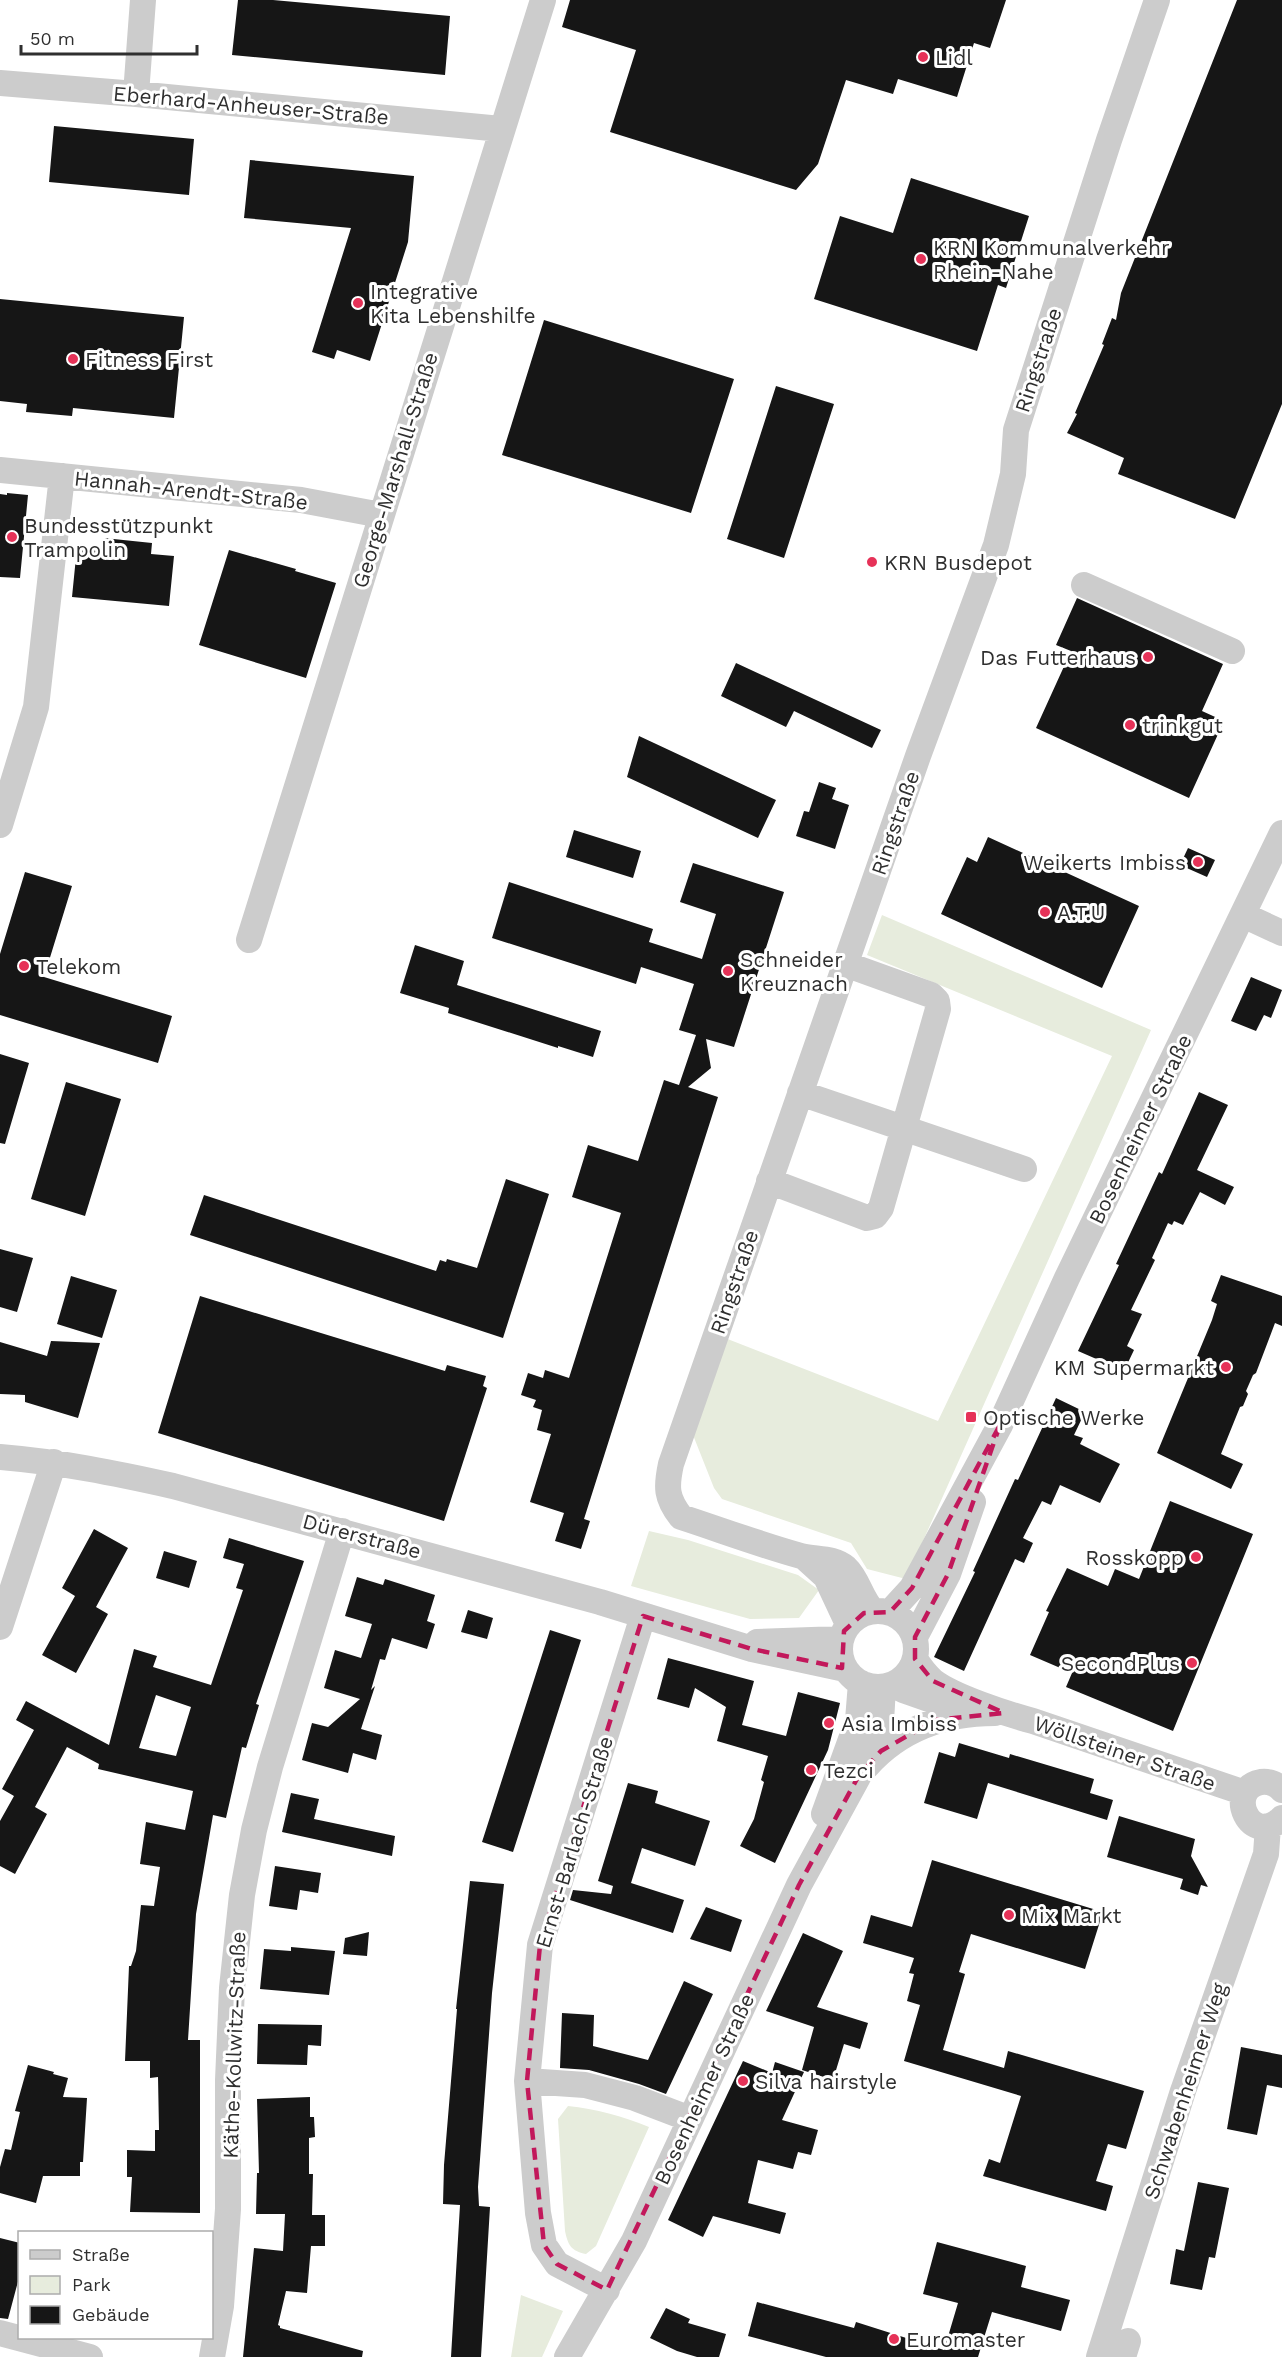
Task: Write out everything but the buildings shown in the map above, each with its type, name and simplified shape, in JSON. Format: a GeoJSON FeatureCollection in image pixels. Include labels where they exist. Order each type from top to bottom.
{"type":"FeatureCollection","features":[{"type":"Feature","properties":{"kind":"street"},"geometry":{"type":"LineString","coordinates":[[136,93],[143,0]]}},
{"type":"Feature","properties":{"kind":"street","name":"George-Marshall-Straße"},"geometry":{"type":"LineString","coordinates":[[249,940],[543,0]]}},
{"type":"Feature","properties":{"kind":"street","name":"Ringstraße"},"geometry":{"type":"LineString","coordinates":[[882,1612],[864,1602],[855,1581],[846,1568],[830,1560],[804,1557],[681,1517],[671,1504],[667,1484],[671,1464],[769,1181],[918,756],[996,544],[1013,474],[1016,430],[1109,140],[1157,0]]}},
{"type":"Feature","properties":{"kind":"street","name":"Eberhard-Anheuser-Straße"},"geometry":{"type":"LineString","coordinates":[[0,83],[136,93],[501,129]]}},
{"type":"Feature","properties":{"kind":"street","name":"Hannah-Arendt-Straße"},"geometry":{"type":"LineString","coordinates":[[0,470],[301,500],[381,516]]}},
{"type":"Feature","properties":{"kind":"street"},"geometry":{"type":"LineString","coordinates":[[0,825],[36,707],[62,476]]}},
{"type":"Feature","properties":{"kind":"street"},"geometry":{"type":"LineString","coordinates":[[1084,585],[1232,651]]}},
{"type":"Feature","properties":{"kind":"street","name":"Bosenheimer Straße"},"geometry":{"type":"LineString","coordinates":[[882,1612],[912,1588],[999,1425],[1243,915],[1274,873],[1282,834]]}},
{"type":"Feature","properties":{"kind":"street"},"geometry":{"type":"LineString","coordinates":[[1243,915],[1282,933]]}},
{"type":"Feature","properties":{"kind":"street"},"geometry":{"type":"LineString","coordinates":[[769,1181],[867,1218],[874,1216],[880,1208],[939,1009],[937,1001],[931,995],[845,964]]}},
{"type":"Feature","properties":{"kind":"street"},"geometry":{"type":"LineString","coordinates":[[800,1093],[1024,1169]]}},
{"type":"Feature","properties":{"kind":"street","name":"Bosenheimer Straße"},"geometry":{"type":"LineString","coordinates":[[915,1648],[948,1574],[999,1425]]}},
{"type":"Feature","properties":{"kind":"street","name":"Dürerstraße"},"geometry":{"type":"LineString","coordinates":[[0,1457],[102,1469],[173,1486],[600,1602],[870,1681]]}},
{"type":"Feature","properties":{"kind":"street"},"geometry":{"type":"LineString","coordinates":[[0,1627],[54,1462]]}},
{"type":"Feature","properties":{"kind":"street","name":"Käthe-Kollwitz-Straße"},"geometry":{"type":"LineString","coordinates":[[212,2357],[221,2306],[228,2209],[228,2068],[232,1988],[242,1895],[254,1830],[270,1767],[342,1531]]}},
{"type":"Feature","properties":{"kind":"street","name":"Ringstraße"},"geometry":{"type":"LineString","coordinates":[[804,1557],[825,1576],[844,1632]]}},
{"type":"Feature","properties":{"kind":"street"},"geometry":{"type":"LineString","coordinates":[[882,1612],[901,1618],[909,1626],[915,1648],[910,1670],[870,1681],[841,1659],[844,1632],[864,1613],[882,1612]]}},
{"type":"Feature","properties":{"kind":"street","name":"Ernst-Barlach-Straße"},"geometry":{"type":"LineString","coordinates":[[607,2290],[557,2264],[544,2245],[538,2213],[527,2081],[540,1945],[643,1616]]}},
{"type":"Feature","properties":{"kind":"street","name":"Dürerstraße"},"geometry":{"type":"LineString","coordinates":[[718,1638],[754,1642],[844,1632]]}},
{"type":"Feature","properties":{"kind":"street","name":"Wöllsteiner Straße"},"geometry":{"type":"LineString","coordinates":[[915,1648],[933,1681],[948,1690],[1004,1713],[1245,1793]]}},
{"type":"Feature","properties":{"kind":"street","name":"Bosenheimer Straße"},"geometry":{"type":"LineString","coordinates":[[567,2357],[634,2241],[799,1885],[858,1777],[881,1722],[870,1681]]}},
{"type":"Feature","properties":{"kind":"street","name":"Bosenheimer Straße"},"geometry":{"type":"LineString","coordinates":[[799,1885],[870,1681]]}},
{"type":"Feature","properties":{"kind":"street","name":"Wöllsteiner Straße"},"geometry":{"type":"LineString","coordinates":[[870,1681],[971,1713]]}},
{"type":"Feature","properties":{"kind":"street","name":"Wöllsteiner Straße"},"geometry":{"type":"LineString","coordinates":[[858,1777],[881,1751],[899,1738],[935,1720],[971,1713],[1004,1713]]}},
{"type":"Feature","properties":{"kind":"street"},"geometry":{"type":"LineString","coordinates":[[1275,1822],[1256,1825],[1247,1818],[1243,1809],[1245,1793],[1254,1784],[1260,1782],[1281,1787]]}},
{"type":"Feature","properties":{"kind":"street","name":"Schwabenheimer Weg"},"geometry":{"type":"LineString","coordinates":[[1099,2357],[1183,2091],[1266,1854],[1275,1822]]}},
{"type":"Feature","properties":{"kind":"street"},"geometry":{"type":"LineString","coordinates":[[527,2081],[585,2085],[635,2098],[690,2119]]}},
{"type":"Feature","properties":{"kind":"street","name":"Bosenheimer Straße"},"geometry":{"type":"LineString","coordinates":[[581,2357],[607,2290]]}},
{"type":"Feature","properties":{"kind":"street"},"geometry":{"type":"LineString","coordinates":[[0,2333],[18,2338]]}},
{"type":"Feature","properties":{"kind":"street"},"geometry":{"type":"LineString","coordinates":[[22,2339],[90,2357]]}},
{"type":"Feature","properties":{"kind":"highlighted area"},"geometry":{"type":"Polygon","coordinates":[[[1000,1425],[948,1574],[915,1637],[915,1659],[933,1681],[1004,1713],[935,1720],[881,1751],[858,1777],[799,1885],[607,2290],[557,2264],[544,2245],[527,2081],[540,1945],[643,1616],[752,1649],[842,1668],[844,1631],[864,1613],[890,1612],[912,1588],[1000,1425]]]}},
{"type":"Feature","properties":{"kind":"green space"},"geometry":{"type":"Polygon","coordinates":[[[882,915],[1151,1030],[906,1579],[867,1569],[851,1543],[722,1499],[714,1488],[693,1435],[725,1338],[938,1421],[1112,1056],[867,955],[882,915]]]}},
{"type":"Feature","properties":{"kind":"green space"},"geometry":{"type":"Polygon","coordinates":[[[649,1531],[688,1540],[798,1575],[819,1590],[799,1618],[750,1619],[631,1586],[649,1531]]]}},
{"type":"Feature","properties":{"kind":"green space"},"geometry":{"type":"Polygon","coordinates":[[[568,2106],[609,2114],[649,2127],[596,2246],[586,2254],[571,2247],[565,2231],[558,2119],[568,2106]]]}},
{"type":"Feature","properties":{"kind":"green space"},"geometry":{"type":"Polygon","coordinates":[[[521,2295],[563,2311],[542,2357],[511,2357],[521,2295]]]}},
{"type":"Feature","properties":{"kind":"place","name":"Lidl"},"geometry":{"type":"Point","coordinates":[923,57]}},
{"type":"Feature","properties":{"kind":"place","name":"KRN Kommunalverkehr Rhein-Nahe"},"geometry":{"type":"Point","coordinates":[921,259]}},
{"type":"Feature","properties":{"kind":"place","name":"Integrative Kita Lebenshilfe"},"geometry":{"type":"Point","coordinates":[358,303]}},
{"type":"Feature","properties":{"kind":"place","name":"Fitness First"},"geometry":{"type":"Point","coordinates":[73,359]}},
{"type":"Feature","properties":{"kind":"place","name":"Bundesstützpunkt Trampolin"},"geometry":{"type":"Point","coordinates":[12,537]}},
{"type":"Feature","properties":{"kind":"place","name":"KRN Busdepot"},"geometry":{"type":"Point","coordinates":[872,562]}},
{"type":"Feature","properties":{"kind":"place","name":"Das Futterhaus"},"geometry":{"type":"Point","coordinates":[1148,657]}},
{"type":"Feature","properties":{"kind":"place","name":"trinkgut"},"geometry":{"type":"Point","coordinates":[1130,725]}},
{"type":"Feature","properties":{"kind":"place","name":"Weikerts Imbiss"},"geometry":{"type":"Point","coordinates":[1198,862]}},
{"type":"Feature","properties":{"kind":"place","name":"A.T.U"},"geometry":{"type":"Point","coordinates":[1045,912]}},
{"type":"Feature","properties":{"kind":"place","name":"Telekom"},"geometry":{"type":"Point","coordinates":[24,966]}},
{"type":"Feature","properties":{"kind":"place","name":"Schneider Kreuznach"},"geometry":{"type":"Point","coordinates":[728,971]}},
{"type":"Feature","properties":{"kind":"place","name":"KM Supermarkt"},"geometry":{"type":"Point","coordinates":[1226,1367]}},
{"type":"Feature","properties":{"kind":"place","name":"Optische Werke"},"geometry":{"type":"Point","coordinates":[971,1417]}},
{"type":"Feature","properties":{"kind":"place","name":"Rosskopp"},"geometry":{"type":"Point","coordinates":[1196,1557]}},
{"type":"Feature","properties":{"kind":"place","name":"SecondPlus"},"geometry":{"type":"Point","coordinates":[1192,1663]}},
{"type":"Feature","properties":{"kind":"place","name":"Asia Imbiss"},"geometry":{"type":"Point","coordinates":[829,1723]}},
{"type":"Feature","properties":{"kind":"place","name":"Tezci"},"geometry":{"type":"Point","coordinates":[811,1770]}},
{"type":"Feature","properties":{"kind":"place","name":"Mix Markt"},"geometry":{"type":"Point","coordinates":[1009,1915]}},
{"type":"Feature","properties":{"kind":"place","name":"Silva hairstyle"},"geometry":{"type":"Point","coordinates":[743,2081]}},
{"type":"Feature","properties":{"kind":"place","name":"Euromaster"},"geometry":{"type":"Point","coordinates":[894,2339]}}]}
